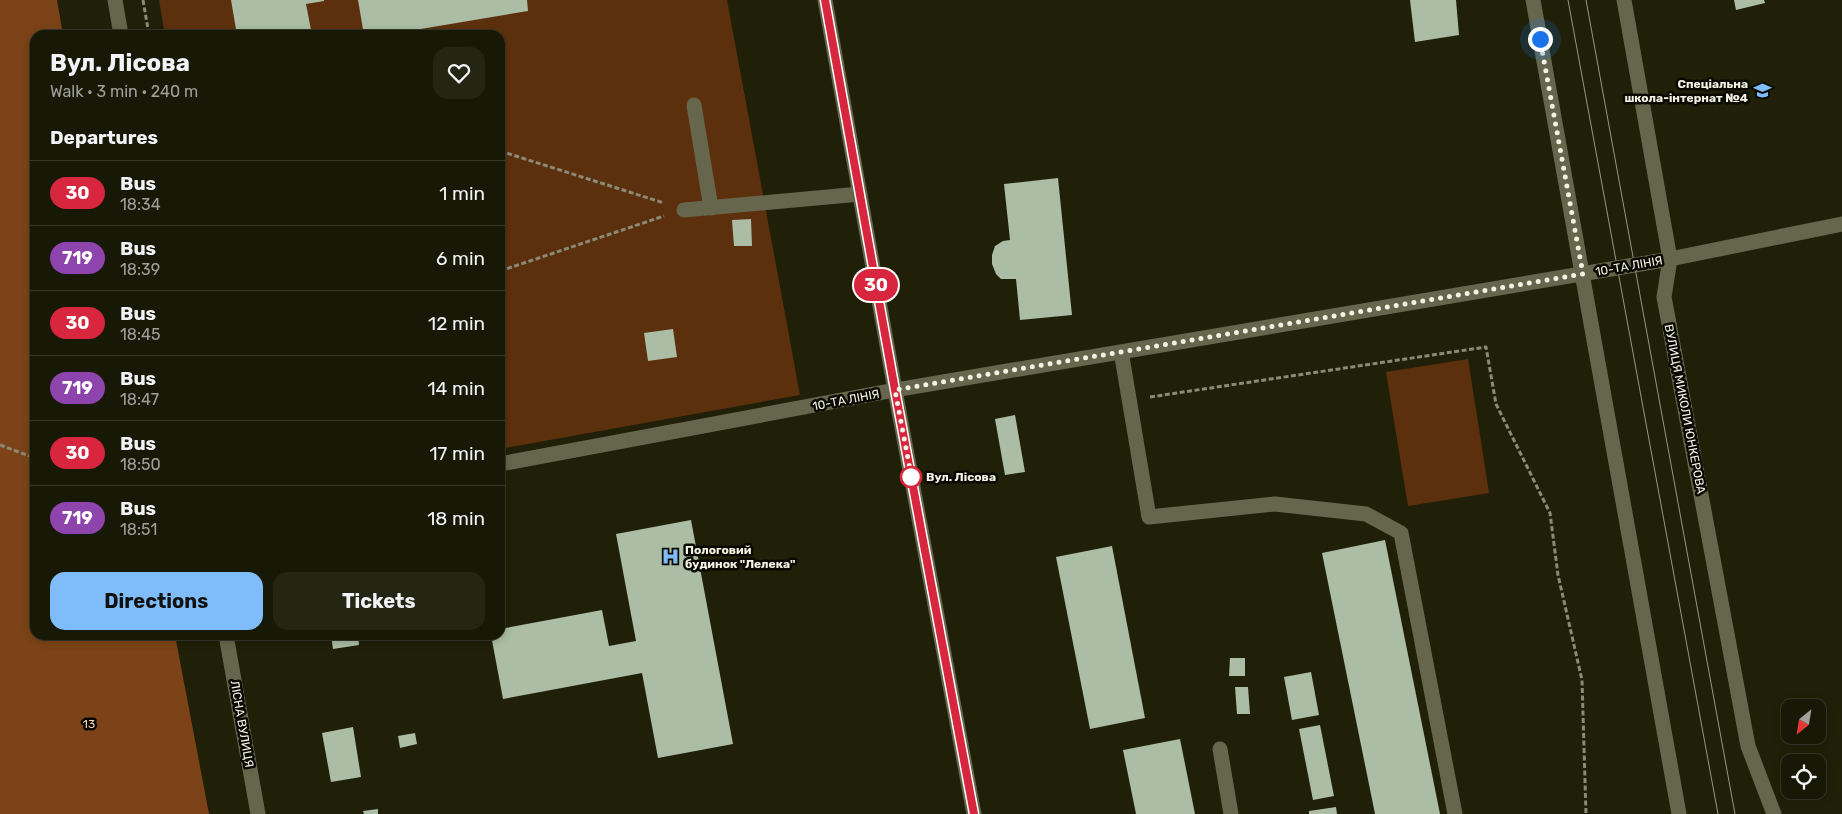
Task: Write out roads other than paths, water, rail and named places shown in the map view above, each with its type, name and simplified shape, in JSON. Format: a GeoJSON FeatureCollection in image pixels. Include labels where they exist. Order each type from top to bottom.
{"type":"FeatureCollection","features":[{"type":"Feature","properties":{"kind":"street"},"geometry":{"type":"LineString","coordinates":[[115,0],[120,30]]}},
{"type":"Feature","properties":{"kind":"street"},"geometry":{"type":"LineString","coordinates":[[826,0],[895,390],[974,814]]}},
{"type":"Feature","properties":{"kind":"street"},"geometry":{"type":"LineString","coordinates":[[1533,0],[1679,814]]}},
{"type":"Feature","properties":{"kind":"street","name":"ВУЛИЦЯ МИКОЛИ ЮНКЕРОВА"},"geometry":{"type":"LineString","coordinates":[[1624,0],[1670,259],[1664,298],[1748,746],[1774,814]]}},
{"type":"Feature","properties":{"kind":"street"},"geometry":{"type":"LineString","coordinates":[[694,105],[710,208]]}},
{"type":"Feature","properties":{"kind":"street"},"geometry":{"type":"LineString","coordinates":[[684,210],[860,194]]}},
{"type":"Feature","properties":{"kind":"street","name":"10-ТА ЛІНІЯ"},"geometry":{"type":"LineString","coordinates":[[505,463],[895,390],[1670,259],[1842,224]]}},
{"type":"Feature","properties":{"kind":"street"},"geometry":{"type":"LineString","coordinates":[[1122,358],[1148,518],[1275,504],[1366,514],[1401,532],[1455,814]]}},
{"type":"Feature","properties":{"kind":"street","name":"ЛІСНА ВУЛИЦЯ"},"geometry":{"type":"LineString","coordinates":[[227,640],[258,814]]}},
{"type":"Feature","properties":{"kind":"street"},"geometry":{"type":"LineString","coordinates":[[1220,749],[1231,814]]}},
{"type":"Feature","properties":{"kind":"tram line"},"geometry":{"type":"LineString","coordinates":[[1568,0],[1718,814]]}},
{"type":"Feature","properties":{"kind":"tram line"},"geometry":{"type":"LineString","coordinates":[[1586,0],[1735,814]]}},
{"type":"Feature","properties":{"kind":"place","name":"Спеціальна школа-інтернат №4"},"geometry":{"type":"Point","coordinates":[1762,91]}},
{"type":"Feature","properties":{"kind":"place","name":"Вул. Лісова"},"geometry":{"type":"Point","coordinates":[911,477]}},
{"type":"Feature","properties":{"kind":"place","name":"Пологовий будинок \"Лелека\""},"geometry":{"type":"Point","coordinates":[671,557]}},
{"type":"Feature","properties":{"kind":"park label","name":"13"},"geometry":{"type":"Point","coordinates":[89,724]}}]}
